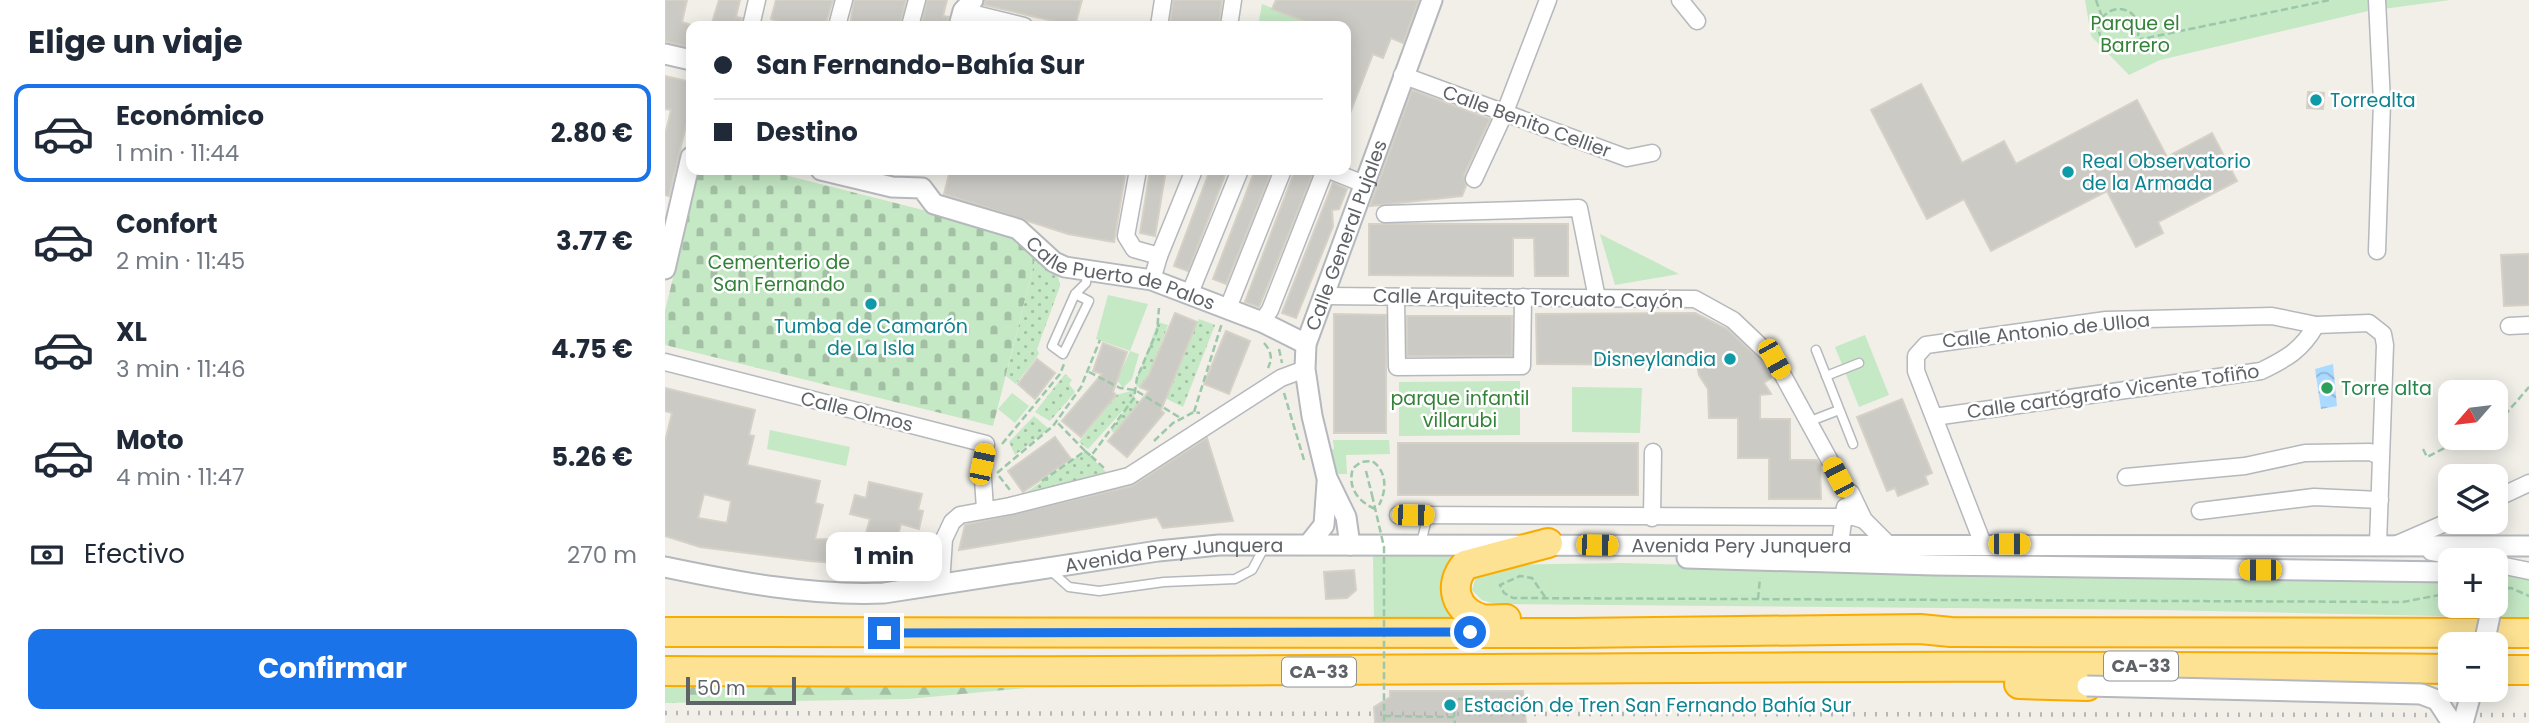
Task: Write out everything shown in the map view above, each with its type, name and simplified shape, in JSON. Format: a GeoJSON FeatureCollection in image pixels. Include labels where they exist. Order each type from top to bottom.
{"type":"FeatureCollection","features":[{"type":"Feature","properties":{"kind":"highway"},"geometry":{"type":"LineString","coordinates":[[1548,543],[1465,565],[1457,574],[1454,587],[1458,601],[1467,611],[1483,619],[1537,621],[1573,633]]}},
{"type":"Feature","properties":{"kind":"highway","name":"CA-33"},"geometry":{"type":"LineString","coordinates":[[665,632],[1573,633],[1920,629],[1965,632],[2529,634]]}},
{"type":"Feature","properties":{"kind":"highway","name":"CA-33"},"geometry":{"type":"LineString","coordinates":[[665,671],[1333,672],[2087,665],[2438,669]]}},
{"type":"Feature","properties":{"kind":"highway"},"geometry":{"type":"LineString","coordinates":[[1833,667],[1871,679],[2087,686]]}},
{"type":"Feature","properties":{"kind":"highway"},"geometry":{"type":"LineString","coordinates":[[2508,670],[2529,670]]}},
{"type":"Feature","properties":{"kind":"street"},"geometry":{"type":"LineString","coordinates":[[752,21],[757,0]]}},
{"type":"Feature","properties":{"kind":"street"},"geometry":{"type":"LineString","coordinates":[[838,21],[844,0]]}},
{"type":"Feature","properties":{"kind":"street"},"geometry":{"type":"LineString","coordinates":[[911,21],[916,0]]}},
{"type":"Feature","properties":{"kind":"street"},"geometry":{"type":"LineString","coordinates":[[1160,21],[1163,0]]}},
{"type":"Feature","properties":{"kind":"street"},"geometry":{"type":"LineString","coordinates":[[1230,21],[1233,0]]}},
{"type":"Feature","properties":{"kind":"street","name":"Calle General Pujales"},"geometry":{"type":"LineString","coordinates":[[1327,478],[1305,369],[1306,344],[1402,75],[1432,0]]}},
{"type":"Feature","properties":{"kind":"street"},"geometry":{"type":"LineString","coordinates":[[1474,179],[1505,112],[1548,0]]}},
{"type":"Feature","properties":{"kind":"street"},"geometry":{"type":"LineString","coordinates":[[1680,0],[1697,20]]}},
{"type":"Feature","properties":{"kind":"street"},"geometry":{"type":"LineString","coordinates":[[2377,0],[2382,102],[2377,251]]}},
{"type":"Feature","properties":{"kind":"street"},"geometry":{"type":"LineString","coordinates":[[965,12],[1003,21]]}},
{"type":"Feature","properties":{"kind":"street"},"geometry":{"type":"LineString","coordinates":[[665,54],[686,59]]}},
{"type":"Feature","properties":{"kind":"street","name":"Calle Benito Cellier"},"geometry":{"type":"LineString","coordinates":[[1402,75],[1627,158],[1652,153]]}},
{"type":"Feature","properties":{"kind":"street"},"geometry":{"type":"LineString","coordinates":[[665,269],[687,175]]}},
{"type":"Feature","properties":{"kind":"street","name":"Calle Puerto de Palos"},"geometry":{"type":"LineString","coordinates":[[842,175],[892,187],[916,178],[935,204],[1019,229],[1054,262],[1087,272],[1152,280],[1190,293],[1230,317],[1262,331],[1281,332],[1306,344]]}},
{"type":"Feature","properties":{"kind":"street"},"geometry":{"type":"LineString","coordinates":[[1137,175],[1126,236],[1134,249],[1159,256]]}},
{"type":"Feature","properties":{"kind":"street"},"geometry":{"type":"LineString","coordinates":[[1152,280],[1192,175]]}},
{"type":"Feature","properties":{"kind":"street"},"geometry":{"type":"LineString","coordinates":[[1190,293],[1238,175]]}},
{"type":"Feature","properties":{"kind":"street"},"geometry":{"type":"LineString","coordinates":[[1230,317],[1281,175]]}},
{"type":"Feature","properties":{"kind":"street"},"geometry":{"type":"LineString","coordinates":[[1262,331],[1325,175]]}},
{"type":"Feature","properties":{"kind":"street"},"geometry":{"type":"LineString","coordinates":[[1340,175],[1364,184]]}},
{"type":"Feature","properties":{"kind":"street"},"geometry":{"type":"LineString","coordinates":[[1385,214],[1579,208],[1597,298]]}},
{"type":"Feature","properties":{"kind":"street","name":"Calle Arquitecto Torcuato Cayón"},"geometry":{"type":"LineString","coordinates":[[1322,296],[1695,299],[1733,320],[1752,335],[1774,359],[1864,520],[1888,544]]}},
{"type":"Feature","properties":{"kind":"street"},"geometry":{"type":"LineString","coordinates":[[1396,297],[1397,367],[1522,366],[1523,297]]}},
{"type":"Feature","properties":{"kind":"street","name":"Calle Antonio de Ulloa"},"geometry":{"type":"LineString","coordinates":[[1983,544],[1915,364],[1920,350],[1933,342],[2106,320],[2271,316],[2316,325],[2369,323],[2380,329],[2385,345],[2380,456]]}},
{"type":"Feature","properties":{"kind":"street","name":"Calle cartógrafo Vicente Tofiño"},"geometry":{"type":"LineString","coordinates":[[1934,417],[2261,372],[2291,356],[2306,344],[2316,325]]}},
{"type":"Feature","properties":{"kind":"street"},"geometry":{"type":"LineString","coordinates":[[2509,326],[2529,325]]}},
{"type":"Feature","properties":{"kind":"street","name":"Calle Olmos"},"geometry":{"type":"LineString","coordinates":[[665,362],[986,444],[982,464],[985,509]]}},
{"type":"Feature","properties":{"kind":"street"},"geometry":{"type":"LineString","coordinates":[[941,585],[944,539],[952,522],[960,514],[1010,506],[1129,476],[1281,378],[1305,369]]}},
{"type":"Feature","properties":{"kind":"street"},"geometry":{"type":"LineString","coordinates":[[1652,518],[1653,452]]}},
{"type":"Feature","properties":{"kind":"street"},"geometry":{"type":"LineString","coordinates":[[2126,477],[2245,466],[2305,453],[2370,452],[2380,456],[2379,500],[2387,545]]}},
{"type":"Feature","properties":{"kind":"street"},"geometry":{"type":"LineString","coordinates":[[1309,544],[1324,525],[1327,478]]}},
{"type":"Feature","properties":{"kind":"street"},"geometry":{"type":"LineString","coordinates":[[1327,478],[1346,517],[1360,529],[1387,537]]}},
{"type":"Feature","properties":{"kind":"street"},"geometry":{"type":"LineString","coordinates":[[2508,493],[2529,483]]}},
{"type":"Feature","properties":{"kind":"street"},"geometry":{"type":"LineString","coordinates":[[1840,544],[1846,490]]}},
{"type":"Feature","properties":{"kind":"street"},"geometry":{"type":"LineString","coordinates":[[2200,511],[2314,497],[2379,500]]}},
{"type":"Feature","properties":{"kind":"street"},"geometry":{"type":"LineString","coordinates":[[1327,501],[1343,545]]}},
{"type":"Feature","properties":{"kind":"street"},"geometry":{"type":"LineString","coordinates":[[1398,515],[1844,517],[1864,520]]}},
{"type":"Feature","properties":{"kind":"street"},"geometry":{"type":"LineString","coordinates":[[1343,545],[1346,517]]}},
{"type":"Feature","properties":{"kind":"street"},"geometry":{"type":"LineString","coordinates":[[2387,545],[2438,526]]}},
{"type":"Feature","properties":{"kind":"street","name":"Avenida Pery Junquera"},"geometry":{"type":"LineString","coordinates":[[665,567],[822,594],[884,593],[1158,551],[1265,544],[1343,545],[1387,537],[1421,544],[2529,546]]}},
{"type":"Feature","properties":{"kind":"street"},"geometry":{"type":"LineString","coordinates":[[1621,545],[1657,557],[2438,572]]}},
{"type":"Feature","properties":{"kind":"street"},"geometry":{"type":"LineString","coordinates":[[2387,545],[2438,554]]}},
{"type":"Feature","properties":{"kind":"street"},"geometry":{"type":"LineString","coordinates":[[2508,567],[2529,571]]}},
{"type":"Feature","properties":{"kind":"street"},"geometry":{"type":"LineString","coordinates":[[2087,686],[2421,694],[2437,700],[2452,723]]}},
{"type":"Feature","properties":{"kind":"street"},"geometry":{"type":"LineString","coordinates":[[2463,723],[2469,702]]}},
{"type":"Feature","properties":{"kind":"lane"},"geometry":{"type":"LineString","coordinates":[[1075,294],[1089,301],[1063,354],[1052,346],[1075,294],[1086,283],[1087,272]]}},
{"type":"Feature","properties":{"kind":"lane"},"geometry":{"type":"LineString","coordinates":[[1816,350],[1853,444]]}},
{"type":"Feature","properties":{"kind":"lane"},"geometry":{"type":"LineString","coordinates":[[1826,376],[1859,363]]}},
{"type":"Feature","properties":{"kind":"lane"},"geometry":{"type":"LineString","coordinates":[[1808,422],[1839,410]]}},
{"type":"Feature","properties":{"kind":"lane"},"geometry":{"type":"LineString","coordinates":[[1421,544],[1428,515]]}},
{"type":"Feature","properties":{"kind":"lane"},"geometry":{"type":"LineString","coordinates":[[1048,568],[1069,587],[1099,592],[1164,582],[1235,579],[1252,570],[1265,544]]}},
{"type":"Feature","properties":{"kind":"path"},"geometry":{"type":"LineString","coordinates":[[2096,0],[2102,17],[2100,36],[2108,46],[2127,48],[2137,40],[2330,0]]}},
{"type":"Feature","properties":{"kind":"path"},"geometry":{"type":"LineString","coordinates":[[2102,17],[2120,9],[2133,14],[2139,26],[2137,40]]}},
{"type":"Feature","properties":{"kind":"path"},"geometry":{"type":"LineString","coordinates":[[1091,456],[1134,398],[1157,331],[1159,308]]}},
{"type":"Feature","properties":{"kind":"path"},"geometry":{"type":"LineString","coordinates":[[1194,412],[1222,322],[1230,317]]}},
{"type":"Feature","properties":{"kind":"path"},"geometry":{"type":"LineString","coordinates":[[1258,376],[1269,368],[1272,359],[1262,331]]}},
{"type":"Feature","properties":{"kind":"path"},"geometry":{"type":"LineString","coordinates":[[1281,332],[1278,341],[1282,362],[1279,369],[1304,461]]}},
{"type":"Feature","properties":{"kind":"path"},"geometry":{"type":"LineString","coordinates":[[993,466],[992,478],[1056,421],[1081,387],[1100,340]]}},
{"type":"Feature","properties":{"kind":"path"},"geometry":{"type":"LineString","coordinates":[[1002,444],[1060,374],[1064,366],[1063,354]]}},
{"type":"Feature","properties":{"kind":"path"},"geometry":{"type":"LineString","coordinates":[[1088,372],[1120,387],[1135,390],[1199,431]]}},
{"type":"Feature","properties":{"kind":"path"},"geometry":{"type":"LineString","coordinates":[[2508,411],[2529,387]]}},
{"type":"Feature","properties":{"kind":"path"},"geometry":{"type":"LineString","coordinates":[[1153,441],[1181,418],[1194,412],[1206,415]]}},
{"type":"Feature","properties":{"kind":"path"},"geometry":{"type":"LineString","coordinates":[[1056,421],[1106,470]]}},
{"type":"Feature","properties":{"kind":"path"},"geometry":{"type":"LineString","coordinates":[[2423,449],[2427,457],[2441,450]]}},
{"type":"Feature","properties":{"kind":"path"},"geometry":{"type":"LineString","coordinates":[[1039,483],[1085,451]]}},
{"type":"Feature","properties":{"kind":"path"},"geometry":{"type":"LineString","coordinates":[[1375,509],[1359,499],[1351,482],[1353,468],[1361,462],[1372,461],[1381,470],[1385,490],[1379,505]]}},
{"type":"Feature","properties":{"kind":"path"},"geometry":{"type":"LineString","coordinates":[[1366,471],[1384,547],[1384,723]]}},
{"type":"Feature","properties":{"kind":"path"},"geometry":{"type":"LineString","coordinates":[[997,474],[1017,499]]}},
{"type":"Feature","properties":{"kind":"path"},"geometry":{"type":"LineString","coordinates":[[1373,529],[1387,537]]}},
{"type":"Feature","properties":{"kind":"path"},"geometry":{"type":"LineString","coordinates":[[1545,597],[1532,578],[1520,576],[1500,585],[1504,593],[1513,598],[2403,602],[2438,595]]}},
{"type":"Feature","properties":{"kind":"path"},"geometry":{"type":"LineString","coordinates":[[2508,588],[2529,596]]}},
{"type":"Feature","properties":{"kind":"path"},"geometry":{"type":"LineString","coordinates":[[1455,723],[1455,699],[1486,700]]}},
{"type":"Feature","properties":{"kind":"path"},"geometry":{"type":"LineString","coordinates":[[1384,716],[1454,717]]}},
{"type":"Feature","properties":{"kind":"green space","name":"Parque el Barrero"},"geometry":{"type":"Polygon","coordinates":[[[2085,0],[2450,0],[2368,11],[2160,60],[2129,75],[2091,36],[2085,0]]]}},
{"type":"Feature","properties":{"kind":"green space"},"geometry":{"type":"Polygon","coordinates":[[[1262,4],[1305,21],[1259,21],[1262,4]]]}},
{"type":"Feature","properties":{"kind":"green space","name":"Cementerio de San Fernando"},"geometry":{"type":"Polygon","coordinates":[[[698,175],[785,175],[1006,231],[1035,260],[993,426],[665,345],[665,311],[698,175]]]}},
{"type":"Feature","properties":{"kind":"green space"},"geometry":{"type":"Polygon","coordinates":[[[1006,231],[1057,271],[1060,286],[1037,349],[1039,354],[1016,384],[1006,376],[1035,260],[1006,231]]]}},
{"type":"Feature","properties":{"kind":"green space"},"geometry":{"type":"Polygon","coordinates":[[[1600,234],[1679,274],[1615,285],[1600,234]]]}},
{"type":"Feature","properties":{"kind":"green space"},"geometry":{"type":"Polygon","coordinates":[[[1108,295],[1148,304],[1130,351],[1096,339],[1108,295]]]}},
{"type":"Feature","properties":{"kind":"green space"},"geometry":{"type":"Polygon","coordinates":[[[1199,319],[1215,325],[1183,407],[1165,398],[1199,319]]]}},
{"type":"Feature","properties":{"kind":"green space"},"geometry":{"type":"Polygon","coordinates":[[[1158,322],[1168,325],[1149,375],[1140,387],[1136,386],[1137,378],[1158,322]]]}},
{"type":"Feature","properties":{"kind":"green space"},"geometry":{"type":"Polygon","coordinates":[[[1865,335],[1889,395],[1859,407],[1835,347],[1865,335]]]}},
{"type":"Feature","properties":{"kind":"green space"},"geometry":{"type":"Polygon","coordinates":[[[1130,351],[1139,354],[1132,379],[1123,388],[1117,380],[1130,351]]]}},
{"type":"Feature","properties":{"kind":"green space"},"geometry":{"type":"Polygon","coordinates":[[[1065,374],[1072,380],[1069,384],[1075,392],[1050,421],[1035,412],[1065,374]]]}},
{"type":"Feature","properties":{"kind":"green space","name":"parque infantil villarubi"},"geometry":{"type":"Polygon","coordinates":[[[1520,381],[1520,435],[1399,436],[1399,382],[1520,381]]]}},
{"type":"Feature","properties":{"kind":"green space"},"geometry":{"type":"Polygon","coordinates":[[[1572,387],[1642,388],[1640,433],[1572,432],[1572,387]]]}},
{"type":"Feature","properties":{"kind":"green space"},"geometry":{"type":"Polygon","coordinates":[[[1135,390],[1134,398],[1140,402],[1114,433],[1111,430],[1127,406],[1088,449],[1079,442],[1116,395],[1135,390]]]}},
{"type":"Feature","properties":{"kind":"green space"},"geometry":{"type":"Polygon","coordinates":[[[1012,393],[1029,406],[1015,423],[998,409],[1012,393]]]}},
{"type":"Feature","properties":{"kind":"green space"},"geometry":{"type":"Polygon","coordinates":[[[1034,416],[1049,429],[1015,455],[1009,442],[1034,416]]]}},
{"type":"Feature","properties":{"kind":"green space"},"geometry":{"type":"Polygon","coordinates":[[[770,430],[850,447],[846,466],[767,449],[770,430]]]}},
{"type":"Feature","properties":{"kind":"green space"},"geometry":{"type":"Polygon","coordinates":[[[1333,440],[1389,440],[1390,454],[1346,455],[1347,474],[1331,474],[1330,450],[1334,449],[1333,440]]]}},
{"type":"Feature","properties":{"kind":"green space"},"geometry":{"type":"Polygon","coordinates":[[[1085,451],[1108,474],[1017,499],[1085,451]]]}},
{"type":"Feature","properties":{"kind":"green space"},"geometry":{"type":"Polygon","coordinates":[[[1478,552],[1456,618],[1374,619],[1373,556],[1478,552]]]}},
{"type":"Feature","properties":{"kind":"green space"},"geometry":{"type":"Polygon","coordinates":[[[1621,563],[2159,578],[2438,570],[2438,616],[2163,610],[1495,604],[1482,600],[1472,590],[1476,576],[1500,565],[1621,563]]]}},
{"type":"Feature","properties":{"kind":"green space"},"geometry":{"type":"Polygon","coordinates":[[[2508,575],[2529,579],[2529,618],[2508,618],[2508,575]]]}},
{"type":"Feature","properties":{"kind":"green space"},"geometry":{"type":"Polygon","coordinates":[[[665,685],[1027,688],[908,699],[665,703],[665,685]]]}},
{"type":"Feature","properties":{"kind":"water","name":"Torre alta"},"geometry":{"type":"Polygon","coordinates":[[[2333,364],[2337,406],[2321,409],[2315,369],[2333,364]]]}},
{"type":"Feature","properties":{"kind":"building"},"geometry":{"type":"Polygon","coordinates":[[[665,0],[687,0],[682,22],[686,23],[686,46],[665,41],[665,0]]]}},
{"type":"Feature","properties":{"kind":"building"},"geometry":{"type":"Polygon","coordinates":[[[719,0],[740,0],[736,17],[742,18],[742,21],[713,21],[719,0]]]}},
{"type":"Feature","properties":{"kind":"building"},"geometry":{"type":"Polygon","coordinates":[[[776,0],[833,0],[827,21],[771,19],[776,0]]]}},
{"type":"Feature","properties":{"kind":"building"},"geometry":{"type":"Polygon","coordinates":[[[854,0],[906,0],[901,21],[851,21],[854,0]]]}},
{"type":"Feature","properties":{"kind":"building"},"geometry":{"type":"Polygon","coordinates":[[[927,0],[947,0],[943,16],[949,17],[948,21],[922,21],[927,0]]]}},
{"type":"Feature","properties":{"kind":"building"},"geometry":{"type":"Polygon","coordinates":[[[985,0],[1082,0],[1076,21],[1053,21],[984,5],[985,0]]]}},
{"type":"Feature","properties":{"kind":"building"},"geometry":{"type":"Polygon","coordinates":[[[1173,0],[1222,0],[1220,21],[1171,21],[1173,0]]]}},
{"type":"Feature","properties":{"kind":"building"},"geometry":{"type":"Polygon","coordinates":[[[1276,0],[1419,0],[1403,43],[1391,38],[1383,58],[1373,54],[1351,111],[1351,21],[1304,21],[1272,9],[1276,0]]]}},
{"type":"Feature","properties":{"kind":"building"},"geometry":{"type":"Polygon","coordinates":[[[665,76],[686,81],[686,126],[669,196],[665,195],[665,135],[671,110],[665,109],[665,76]]]}},
{"type":"Feature","properties":{"kind":"building","name":"Real Observatorio de la Armada"},"geometry":{"type":"Polygon","coordinates":[[[1921,84],[1962,163],[2004,141],[2016,164],[2137,100],[2167,157],[2212,133],[2237,181],[2158,222],[2163,233],[2136,247],[2107,191],[1991,251],[1964,199],[1927,219],[1871,110],[1921,84]]]}},
{"type":"Feature","properties":{"kind":"building"},"geometry":{"type":"Polygon","coordinates":[[[1412,90],[1490,119],[1464,175],[1466,186],[1462,196],[1370,206],[1412,90]]]}},
{"type":"Feature","properties":{"kind":"building","name":"Torrealta"},"geometry":{"type":"Polygon","coordinates":[[[2308,92],[2324,93],[2323,109],[2307,108],[2308,92]]]}},
{"type":"Feature","properties":{"kind":"building"},"geometry":{"type":"Polygon","coordinates":[[[949,175],[1125,175],[1114,242],[1068,234],[944,194],[949,175]]]}},
{"type":"Feature","properties":{"kind":"building"},"geometry":{"type":"Polygon","coordinates":[[[1149,175],[1165,175],[1155,236],[1140,233],[1149,175]]]}},
{"type":"Feature","properties":{"kind":"building"},"geometry":{"type":"Polygon","coordinates":[[[1208,175],[1225,175],[1188,271],[1174,266],[1208,175]]]}},
{"type":"Feature","properties":{"kind":"building"},"geometry":{"type":"Polygon","coordinates":[[[1253,175],[1270,175],[1226,284],[1213,279],[1253,175]]]}},
{"type":"Feature","properties":{"kind":"building"},"geometry":{"type":"Polygon","coordinates":[[[1293,175],[1312,175],[1259,307],[1245,302],[1293,175]]]}},
{"type":"Feature","properties":{"kind":"building"},"geometry":{"type":"Polygon","coordinates":[[[1333,183],[1347,189],[1339,209],[1332,210],[1333,226],[1296,318],[1282,313],[1333,183]]]}},
{"type":"Feature","properties":{"kind":"building"},"geometry":{"type":"Polygon","coordinates":[[[1369,224],[1568,224],[1568,276],[1535,276],[1534,238],[1513,238],[1513,276],[1369,275],[1369,224]]]}},
{"type":"Feature","properties":{"kind":"building"},"geometry":{"type":"Polygon","coordinates":[[[2529,254],[2529,305],[2504,306],[2501,255],[2529,254]]]}},
{"type":"Feature","properties":{"kind":"building"},"geometry":{"type":"Polygon","coordinates":[[[1175,313],[1197,322],[1161,410],[1164,413],[1127,457],[1108,441],[1149,391],[1140,387],[1149,375],[1175,313]]]}},
{"type":"Feature","properties":{"kind":"building"},"geometry":{"type":"Polygon","coordinates":[[[1695,313],[1727,329],[1766,365],[1772,377],[1764,383],[1771,394],[1760,395],[1760,419],[1790,419],[1790,460],[1817,460],[1820,465],[1821,499],[1769,499],[1769,458],[1738,458],[1738,418],[1709,418],[1708,389],[1699,375],[1697,365],[1537,364],[1536,314],[1695,313]]]}},
{"type":"Feature","properties":{"kind":"building"},"geometry":{"type":"Polygon","coordinates":[[[1334,314],[1386,315],[1386,433],[1334,433],[1334,314]]]}},
{"type":"Feature","properties":{"kind":"building"},"geometry":{"type":"Polygon","coordinates":[[[1407,316],[1512,316],[1512,356],[1407,356],[1407,316]]]}},
{"type":"Feature","properties":{"kind":"building"},"geometry":{"type":"Polygon","coordinates":[[[1226,331],[1250,341],[1229,394],[1204,384],[1226,331]]]}},
{"type":"Feature","properties":{"kind":"building"},"geometry":{"type":"Polygon","coordinates":[[[1103,343],[1127,352],[1113,392],[1116,395],[1081,437],[1062,421],[1102,374],[1093,371],[1103,343]]]}},
{"type":"Feature","properties":{"kind":"building"},"geometry":{"type":"Polygon","coordinates":[[[1037,359],[1055,373],[1035,399],[1018,384],[1037,359]]]}},
{"type":"Feature","properties":{"kind":"building"},"geometry":{"type":"Polygon","coordinates":[[[665,388],[755,410],[749,435],[754,436],[747,465],[820,481],[815,503],[823,505],[815,539],[864,540],[870,519],[850,514],[855,495],[866,498],[869,482],[922,494],[918,510],[923,511],[919,529],[901,524],[890,567],[810,561],[700,547],[665,536],[665,442],[672,413],[665,411],[665,388]],[[704,494],[698,518],[727,523],[731,501],[704,494]]]}},
{"type":"Feature","properties":{"kind":"building"},"geometry":{"type":"Polygon","coordinates":[[[1902,399],[1932,473],[1925,476],[1928,484],[1898,496],[1895,488],[1887,491],[1857,417],[1902,399]]]}},
{"type":"Feature","properties":{"kind":"building"},"geometry":{"type":"Polygon","coordinates":[[[1055,437],[1071,459],[1023,492],[1008,471],[1055,437]]]}},
{"type":"Feature","properties":{"kind":"building"},"geometry":{"type":"Polygon","coordinates":[[[1207,438],[1233,521],[1163,528],[1157,517],[959,550],[965,525],[1132,486],[1207,438]]]}},
{"type":"Feature","properties":{"kind":"building"},"geometry":{"type":"Polygon","coordinates":[[[1398,443],[1638,443],[1638,495],[1398,495],[1398,443]]]}},
{"type":"Feature","properties":{"kind":"building"},"geometry":{"type":"Polygon","coordinates":[[[1354,570],[1356,590],[1347,598],[1326,599],[1324,572],[1354,570]]]}},
{"type":"Feature","properties":{"kind":"building","name":"Estación de Tren San Fernando Bahía Sur"},"geometry":{"type":"Polygon","coordinates":[[[1390,691],[1523,691],[1526,723],[1375,723],[1374,707],[1390,697],[1390,691]]]}},
{"type":"Feature","properties":{"kind":"railway"},"geometry":{"type":"LineString","coordinates":[[665,713],[2529,715]]}},
{"type":"Feature","properties":{"kind":"place","name":"Torrealta"},"geometry":{"type":"Point","coordinates":[2316,100]}},
{"type":"Feature","properties":{"kind":"place","name":"Real Observatorio de la Armada"},"geometry":{"type":"Point","coordinates":[2068,172]}},
{"type":"Feature","properties":{"kind":"place","name":"Tumba de Camarón de La Isla"},"geometry":{"type":"Point","coordinates":[871,304]}},
{"type":"Feature","properties":{"kind":"place","name":"Disneylandia"},"geometry":{"type":"Point","coordinates":[1730,359]}},
{"type":"Feature","properties":{"kind":"place","name":"Torre alta"},"geometry":{"type":"Point","coordinates":[2327,388]}},
{"type":"Feature","properties":{"kind":"place","name":"Estación de Tren San Fernando Bahía Sur"},"geometry":{"type":"Point","coordinates":[1450,705]}},
{"type":"Feature","properties":{"kind":"route"},"geometry":{"type":"LineString","coordinates":[[884,633],[1470,632]]}}]}
